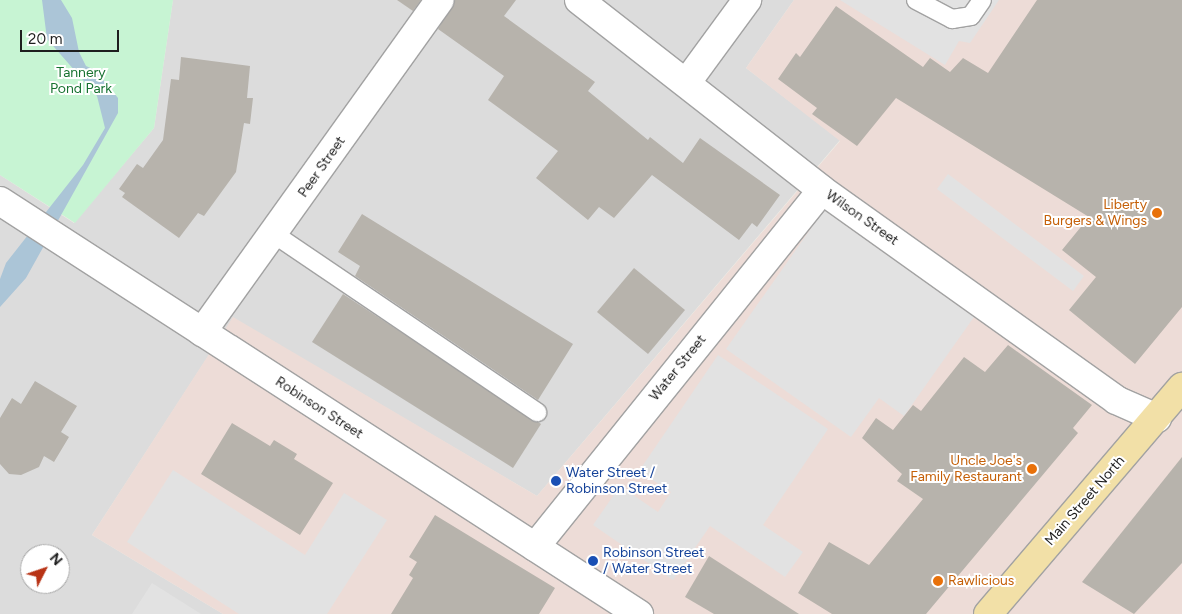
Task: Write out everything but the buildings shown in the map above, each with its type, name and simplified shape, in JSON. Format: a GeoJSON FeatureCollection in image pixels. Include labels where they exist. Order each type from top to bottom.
{"type":"FeatureCollection","features":[{"type":"Feature","properties":{"kind":"main road","name":"Main Street North"},"geometry":{"type":"LineString","coordinates":[[988,614],[1182,387]]}},
{"type":"Feature","properties":{"kind":"street","name":"Peer Street"},"geometry":{"type":"LineString","coordinates":[[202,332],[440,0]]}},
{"type":"Feature","properties":{"kind":"street","name":"Wilson Street"},"geometry":{"type":"LineString","coordinates":[[579,0],[688,82],[822,190],[1116,400],[1157,418]]}},
{"type":"Feature","properties":{"kind":"street"},"geometry":{"type":"LineString","coordinates":[[688,82],[747,0]]}},
{"type":"Feature","properties":{"kind":"street","name":"Water Street"},"geometry":{"type":"LineString","coordinates":[[535,547],[822,190]]}},
{"type":"Feature","properties":{"kind":"street","name":"Robinson Street"},"geometry":{"type":"LineString","coordinates":[[0,201],[639,614]]}},
{"type":"Feature","properties":{"kind":"lane"},"geometry":{"type":"LineString","coordinates":[[916,0],[952,19],[971,16],[982,0]]}},
{"type":"Feature","properties":{"kind":"lane"},"geometry":{"type":"LineString","coordinates":[[274,234],[538,412]]}},
{"type":"Feature","properties":{"kind":"shaded area"},"geometry":{"type":"Polygon","coordinates":[[[173,0],[794,0],[746,68],[840,140],[537,496],[233,318],[92,535],[223,614],[0,614],[0,175],[74,223],[154,128],[173,0]]]}},
{"type":"Feature","properties":{"kind":"shaded area"},"geometry":{"type":"Polygon","coordinates":[[[794,0],[1182,0],[1182,614],[223,614],[92,535],[233,317],[537,496],[840,141],[746,68],[794,0]]]}},
{"type":"Feature","properties":{"kind":"shaded area"},"geometry":{"type":"Polygon","coordinates":[[[840,0],[999,0],[970,43],[959,41],[945,65],[840,0]]]}},
{"type":"Feature","properties":{"kind":"shaded area"},"geometry":{"type":"Polygon","coordinates":[[[948,174],[1084,276],[1073,291],[937,189],[948,174]]]}},
{"type":"Feature","properties":{"kind":"shaded area"},"geometry":{"type":"Polygon","coordinates":[[[824,210],[974,317],[904,416],[879,398],[851,437],[726,349],[824,210]]]}},
{"type":"Feature","properties":{"kind":"shaded area"},"geometry":{"type":"Polygon","coordinates":[[[718,355],[828,429],[763,525],[803,552],[785,577],[710,526],[673,580],[593,525],[620,486],[658,512],[671,492],[639,471],[718,355]]]}},
{"type":"Feature","properties":{"kind":"shaded area"},"geometry":{"type":"Polygon","coordinates":[[[173,470],[305,555],[344,493],[387,520],[327,614],[239,614],[127,542],[173,470]]]}},
{"type":"Feature","properties":{"kind":"shaded area"},"geometry":{"type":"Polygon","coordinates":[[[152,583],[201,614],[132,614],[152,583]]]}},
{"type":"Feature","properties":{"kind":"green space","name":"Tannery Pond Park"},"geometry":{"type":"Polygon","coordinates":[[[0,0],[173,0],[154,128],[75,223],[0,175],[0,0]]]}},
{"type":"Feature","properties":{"kind":"water"},"geometry":{"type":"Polygon","coordinates":[[[42,0],[61,0],[72,18],[79,52],[86,66],[95,70],[118,98],[118,113],[26,278],[0,307],[0,279],[6,263],[83,165],[105,128],[97,96],[47,39],[42,0]]]}},
{"type":"Feature","properties":{"kind":"place","name":"Liberty Burgers & Wings"},"geometry":{"type":"Point","coordinates":[1157,213]}},
{"type":"Feature","properties":{"kind":"place","name":"Uncle Joe's Family Restaurant"},"geometry":{"type":"Point","coordinates":[1032,469]}},
{"type":"Feature","properties":{"kind":"place","name":"Water Street / Robinson Street"},"geometry":{"type":"Point","coordinates":[556,481]}},
{"type":"Feature","properties":{"kind":"place","name":"Robinson Street / Water Street"},"geometry":{"type":"Point","coordinates":[593,561]}},
{"type":"Feature","properties":{"kind":"place","name":"Rawlicious"},"geometry":{"type":"Point","coordinates":[938,581]}}]}
